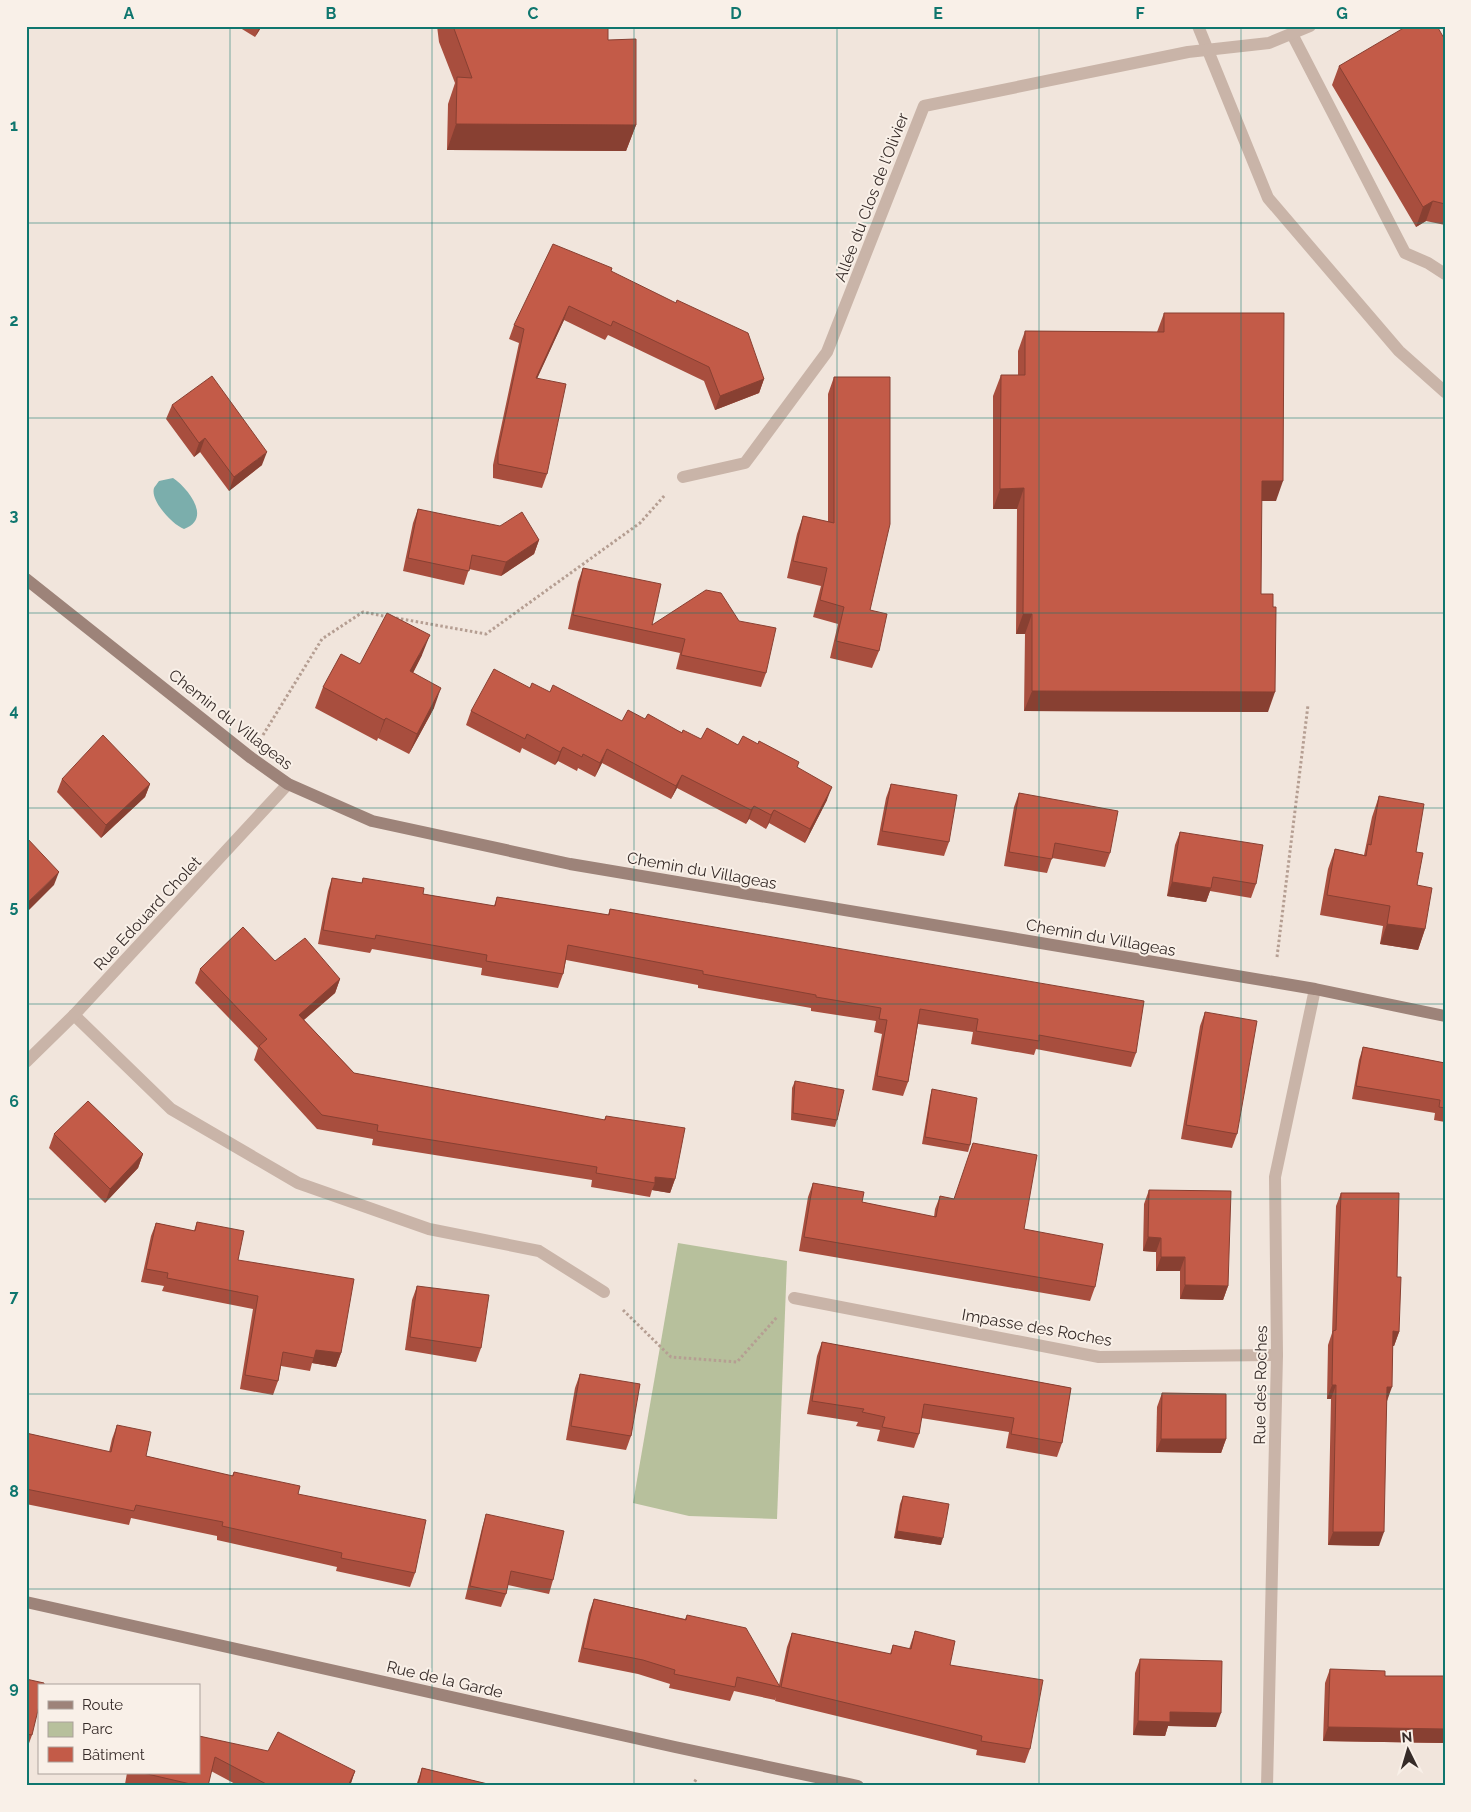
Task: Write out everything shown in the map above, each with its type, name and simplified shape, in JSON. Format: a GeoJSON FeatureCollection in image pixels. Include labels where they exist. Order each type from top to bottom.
{"type":"FeatureCollection","features":[{"type":"Feature","properties":{"kind":"street"},"geometry":{"type":"LineString","coordinates":[[1198,26],[1268,198],[1399,350],[1445,392]]}},
{"type":"Feature","properties":{"kind":"street"},"geometry":{"type":"LineString","coordinates":[[1206,49],[1269,43],[1310,26]]}},
{"type":"Feature","properties":{"kind":"street"},"geometry":{"type":"LineString","coordinates":[[1292,34],[1405,253],[1428,263],[1445,274]]}},
{"type":"Feature","properties":{"kind":"street","name":"Allée du Clos de l’Olivier"},"geometry":{"type":"LineString","coordinates":[[683,476],[745,463],[827,352],[924,106],[1206,49]]}},
{"type":"Feature","properties":{"kind":"street","name":"Chemin du Villageas"},"geometry":{"type":"LineString","coordinates":[[26,580],[250,757],[288,784],[372,821],[570,864],[1315,989],[1445,1016]]}},
{"type":"Feature","properties":{"kind":"street","name":"Rue Edouard Cholet"},"geometry":{"type":"LineString","coordinates":[[26,1062],[74,1015],[288,784]]}},
{"type":"Feature","properties":{"kind":"street","name":"Rue des Roches"},"geometry":{"type":"LineString","coordinates":[[1267,1786],[1278,1355],[1275,1177],[1315,989]]}},
{"type":"Feature","properties":{"kind":"street"},"geometry":{"type":"LineString","coordinates":[[74,1015],[170,1109],[298,1182],[429,1229],[539,1251],[604,1292]]}},
{"type":"Feature","properties":{"kind":"street","name":"Impasse des Roches"},"geometry":{"type":"LineString","coordinates":[[794,1298],[1099,1357],[1278,1355]]}},
{"type":"Feature","properties":{"kind":"street","name":"Rue de la Garde"},"geometry":{"type":"LineString","coordinates":[[26,1602],[858,1786]]}},
{"type":"Feature","properties":{"kind":"path"},"geometry":{"type":"LineString","coordinates":[[250,757],[322,639],[362,612],[486,634],[640,522],[683,476]]}},
{"type":"Feature","properties":{"kind":"path"},"geometry":{"type":"LineString","coordinates":[[1273,982],[1308,705]]}},
{"type":"Feature","properties":{"kind":"path"},"geometry":{"type":"LineString","coordinates":[[604,1292],[671,1357],[737,1362],[794,1298]]}},
{"type":"Feature","properties":{"kind":"green space"},"geometry":{"type":"Polygon","coordinates":[[[678,1243],[787,1261],[777,1519],[689,1516],[633,1503],[678,1243]]]}},
{"type":"Feature","properties":{"kind":"water"},"geometry":{"type":"Polygon","coordinates":[[[173,478],[191,496],[197,511],[196,518],[192,524],[184,529],[174,523],[163,512],[155,499],[154,488],[159,481],[173,478]]]}},
{"type":"Feature","properties":{"kind":"building"},"geometry":{"type":"Polygon","coordinates":[[[453,26],[608,26],[608,40],[636,39],[636,125],[456,124],[457,77],[472,78],[453,26]]]}},
{"type":"Feature","properties":{"kind":"building"},"geometry":{"type":"Polygon","coordinates":[[[1407,26],[1437,26],[1445,40],[1445,204],[1433,201],[1423,207],[1339,66],[1407,26]]]}},
{"type":"Feature","properties":{"kind":"building"},"geometry":{"type":"Polygon","coordinates":[[[553,244],[612,268],[611,271],[676,303],[677,300],[748,333],[764,379],[720,396],[709,367],[613,321],[611,326],[569,306],[536,378],[566,384],[547,474],[498,464],[498,451],[524,329],[514,325],[553,244]]]}},
{"type":"Feature","properties":{"kind":"building"},"geometry":{"type":"Polygon","coordinates":[[[1164,313],[1284,313],[1283,481],[1262,481],[1261,594],[1273,594],[1273,607],[1276,607],[1275,692],[1032,691],[1032,614],[1023,614],[1024,488],[1000,489],[1001,375],[1025,375],[1025,331],[1164,332],[1164,313]]]}},
{"type":"Feature","properties":{"kind":"building"},"geometry":{"type":"Polygon","coordinates":[[[212,376],[267,452],[234,477],[205,438],[199,443],[172,405],[212,376]]]}},
{"type":"Feature","properties":{"kind":"building"},"geometry":{"type":"Polygon","coordinates":[[[834,377],[890,377],[890,524],[870,610],[887,614],[879,651],[836,641],[844,607],[820,600],[827,568],[793,561],[803,516],[834,523],[834,377]]]}},
{"type":"Feature","properties":{"kind":"building"},"geometry":{"type":"Polygon","coordinates":[[[418,509],[500,526],[522,512],[539,540],[506,562],[472,555],[469,571],[408,558],[418,509]]]}},
{"type":"Feature","properties":{"kind":"building"},"geometry":{"type":"Polygon","coordinates":[[[583,568],[661,584],[652,625],[706,590],[721,593],[739,621],[776,628],[766,673],[681,655],[685,639],[573,615],[583,568]]]}},
{"type":"Feature","properties":{"kind":"building"},"geometry":{"type":"Polygon","coordinates":[[[387,613],[430,635],[410,671],[441,688],[417,734],[386,718],[384,720],[323,687],[341,654],[360,664],[387,613]]]}},
{"type":"Feature","properties":{"kind":"building"},"geometry":{"type":"Polygon","coordinates":[[[494,669],[530,688],[532,683],[550,692],[553,685],[622,721],[628,710],[645,719],[648,714],[682,733],[683,730],[701,739],[707,728],[738,745],[743,736],[758,744],[759,741],[799,762],[797,767],[832,787],[810,829],[774,810],[771,815],[754,806],[751,810],[682,775],[676,786],[607,749],[600,763],[583,754],[582,757],[563,747],[560,752],[527,734],[525,739],[471,711],[494,669]]]}},
{"type":"Feature","properties":{"kind":"building"},"geometry":{"type":"Polygon","coordinates":[[[103,735],[150,784],[106,825],[62,779],[103,735]]]}},
{"type":"Feature","properties":{"kind":"building"},"geometry":{"type":"Polygon","coordinates":[[[891,784],[957,795],[949,842],[882,831],[891,784]]]}},
{"type":"Feature","properties":{"kind":"building"},"geometry":{"type":"Polygon","coordinates":[[[1019,793],[1118,811],[1110,853],[1055,843],[1052,859],[1009,852],[1019,793]]]}},
{"type":"Feature","properties":{"kind":"building"},"geometry":{"type":"Polygon","coordinates":[[[1379,796],[1424,804],[1416,852],[1423,853],[1417,885],[1432,888],[1425,929],[1387,924],[1390,906],[1327,895],[1335,849],[1366,856],[1368,844],[1371,845],[1379,796]]]}},
{"type":"Feature","properties":{"kind":"building"},"geometry":{"type":"Polygon","coordinates":[[[1180,832],[1263,845],[1256,884],[1213,877],[1211,888],[1172,882],[1180,832]]]}},
{"type":"Feature","properties":{"kind":"building"},"geometry":{"type":"Polygon","coordinates":[[[26,837],[59,872],[26,904],[26,837]]]}},
{"type":"Feature","properties":{"kind":"building"},"geometry":{"type":"Polygon","coordinates":[[[332,878],[362,883],[363,878],[424,888],[423,894],[495,906],[497,897],[609,915],[610,909],[1144,1001],[1136,1053],[1039,1035],[1039,1041],[976,1031],[978,1019],[920,1009],[908,1082],[877,1076],[887,1020],[879,1019],[881,1008],[816,997],[816,995],[703,974],[703,971],[568,945],[563,974],[486,961],[487,955],[376,935],[375,939],[323,930],[332,878]]]}},
{"type":"Feature","properties":{"kind":"building"},"geometry":{"type":"Polygon","coordinates":[[[243,927],[275,961],[305,938],[340,979],[299,1015],[354,1073],[605,1120],[606,1116],[685,1128],[675,1179],[655,1177],[655,1183],[596,1173],[597,1167],[377,1131],[378,1125],[322,1115],[259,1046],[267,1039],[200,969],[243,927]]]}},
{"type":"Feature","properties":{"kind":"building"},"geometry":{"type":"Polygon","coordinates":[[[1205,1012],[1257,1021],[1237,1134],[1186,1125],[1205,1012]]]}},
{"type":"Feature","properties":{"kind":"building"},"geometry":{"type":"Polygon","coordinates":[[[1363,1047],[1445,1063],[1445,1108],[1439,1107],[1440,1100],[1356,1086],[1363,1047]]]}},
{"type":"Feature","properties":{"kind":"building"},"geometry":{"type":"Polygon","coordinates":[[[795,1081],[844,1090],[837,1120],[793,1113],[795,1081]]]}},
{"type":"Feature","properties":{"kind":"building"},"geometry":{"type":"Polygon","coordinates":[[[932,1089],[977,1098],[970,1145],[925,1137],[932,1089]]]}},
{"type":"Feature","properties":{"kind":"building"},"geometry":{"type":"Polygon","coordinates":[[[88,1101],[143,1154],[110,1189],[54,1134],[88,1101]]]}},
{"type":"Feature","properties":{"kind":"building"},"geometry":{"type":"Polygon","coordinates":[[[973,1143],[1037,1155],[1024,1229],[1103,1244],[1095,1287],[804,1237],[813,1183],[864,1192],[862,1202],[936,1217],[940,1196],[954,1199],[973,1143]]]}},
{"type":"Feature","properties":{"kind":"building"},"geometry":{"type":"Polygon","coordinates":[[[1149,1190],[1231,1191],[1228,1286],[1185,1285],[1185,1257],[1161,1257],[1161,1238],[1148,1237],[1149,1190]]]}},
{"type":"Feature","properties":{"kind":"building"},"geometry":{"type":"Polygon","coordinates":[[[1341,1193],[1399,1193],[1397,1277],[1401,1277],[1399,1332],[1393,1331],[1392,1387],[1387,1387],[1384,1532],[1333,1532],[1336,1385],[1332,1385],[1333,1331],[1336,1330],[1341,1193]]]}},
{"type":"Feature","properties":{"kind":"building"},"geometry":{"type":"Polygon","coordinates":[[[197,1222],[244,1231],[238,1260],[354,1279],[341,1353],[316,1350],[314,1358],[283,1352],[278,1381],[245,1375],[258,1296],[167,1278],[168,1273],[146,1269],[156,1223],[195,1231],[197,1222]]]}},
{"type":"Feature","properties":{"kind":"building"},"geometry":{"type":"Polygon","coordinates":[[[417,1286],[489,1295],[481,1348],[410,1337],[417,1286]]]}},
{"type":"Feature","properties":{"kind":"building"},"geometry":{"type":"Polygon","coordinates":[[[822,1342],[1071,1388],[1062,1443],[1011,1434],[1014,1418],[924,1404],[919,1434],[882,1427],[885,1417],[862,1412],[864,1409],[812,1401],[822,1342]]]}},
{"type":"Feature","properties":{"kind":"building"},"geometry":{"type":"Polygon","coordinates":[[[580,1374],[640,1384],[631,1436],[571,1426],[580,1374]]]}},
{"type":"Feature","properties":{"kind":"building"},"geometry":{"type":"Polygon","coordinates":[[[1162,1393],[1226,1394],[1226,1439],[1161,1439],[1162,1393]]]}},
{"type":"Feature","properties":{"kind":"building"},"geometry":{"type":"Polygon","coordinates":[[[117,1425],[151,1432],[146,1456],[233,1476],[234,1472],[300,1486],[298,1494],[426,1520],[415,1573],[341,1558],[342,1553],[222,1526],[223,1522],[136,1505],[134,1511],[26,1489],[26,1433],[111,1452],[117,1425]]]}},
{"type":"Feature","properties":{"kind":"building"},"geometry":{"type":"Polygon","coordinates":[[[903,1496],[949,1504],[943,1538],[897,1531],[903,1496]]]}},
{"type":"Feature","properties":{"kind":"building"},"geometry":{"type":"Polygon","coordinates":[[[486,1514],[564,1531],[553,1580],[511,1571],[506,1594],[470,1586],[486,1514]]]}},
{"type":"Feature","properties":{"kind":"building"},"geometry":{"type":"Polygon","coordinates":[[[594,1599],[686,1620],[687,1615],[746,1628],[780,1687],[737,1677],[735,1687],[674,1674],[675,1670],[643,1660],[583,1648],[594,1599]]]}},
{"type":"Feature","properties":{"kind":"building"},"geometry":{"type":"Polygon","coordinates":[[[915,1631],[955,1641],[950,1665],[1043,1680],[1030,1749],[981,1741],[982,1736],[781,1687],[792,1633],[891,1654],[893,1645],[911,1649],[915,1631]]]}},
{"type":"Feature","properties":{"kind":"building"},"geometry":{"type":"Polygon","coordinates":[[[1140,1659],[1222,1661],[1221,1713],[1170,1712],[1170,1722],[1138,1721],[1140,1659]]]}},
{"type":"Feature","properties":{"kind":"building"},"geometry":{"type":"Polygon","coordinates":[[[1330,1669],[1385,1671],[1385,1676],[1445,1676],[1445,1729],[1328,1727],[1330,1669]]]}},
{"type":"Feature","properties":{"kind":"building"},"geometry":{"type":"Polygon","coordinates":[[[26,1679],[44,1684],[38,1684],[38,1710],[32,1735],[26,1734],[26,1679]]]}},
{"type":"Feature","properties":{"kind":"building"},"geometry":{"type":"Polygon","coordinates":[[[278,1732],[355,1771],[348,1786],[270,1786],[215,1757],[208,1786],[199,1786],[147,1774],[200,1774],[200,1736],[268,1751],[278,1732]]]}},
{"type":"Feature","properties":{"kind":"building"},"geometry":{"type":"Polygon","coordinates":[[[422,1768],[496,1786],[418,1786],[422,1768]]]}}]}
